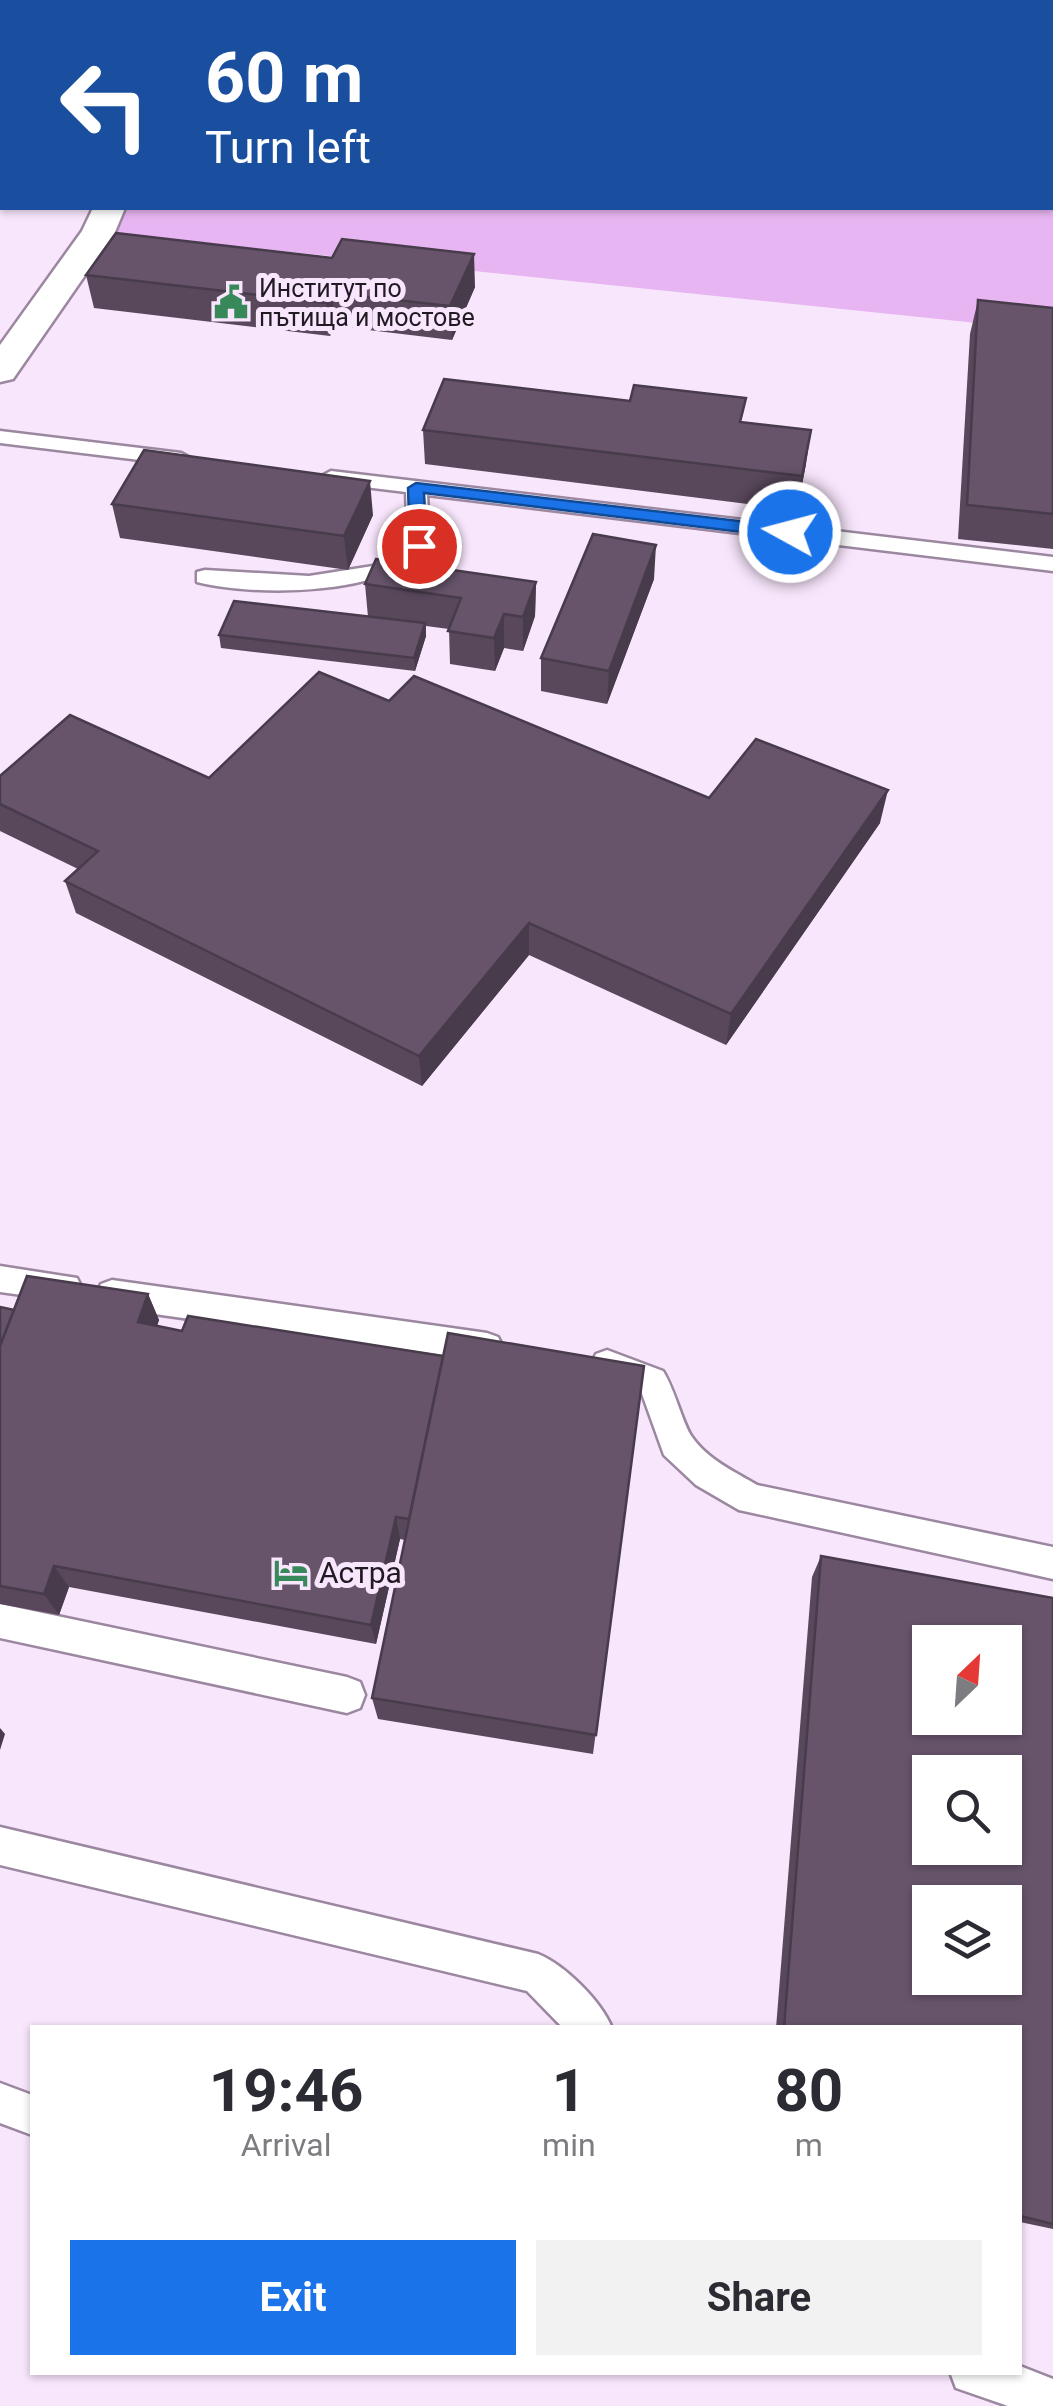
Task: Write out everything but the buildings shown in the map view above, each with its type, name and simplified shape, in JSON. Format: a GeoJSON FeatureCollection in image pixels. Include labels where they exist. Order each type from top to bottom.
{"type":"FeatureCollection","features":[{"type":"Feature","properties":{"kind":"street"},"geometry":{"type":"LineString","coordinates":[[0,371],[98,232],[108,210]]}},
{"type":"Feature","properties":{"kind":"lane"},"geometry":{"type":"LineString","coordinates":[[0,437],[198,461]]}},
{"type":"Feature","properties":{"kind":"lane"},"geometry":{"type":"LineString","coordinates":[[317,476],[1053,564]]}},
{"type":"Feature","properties":{"kind":"lane"},"geometry":{"type":"LineString","coordinates":[[205,578],[310,584],[379,572],[419,546],[416,488]]}},
{"type":"Feature","properties":{"kind":"lane"},"geometry":{"type":"LineString","coordinates":[[0,1278],[522,1352]]}},
{"type":"Feature","properties":{"kind":"lane"},"geometry":{"type":"LineString","coordinates":[[580,1360],[619,1366],[652,1381],[665,1403],[676,1444],[708,1474],[751,1499],[1053,1563]]}},
{"type":"Feature","properties":{"kind":"lane"},"geometry":{"type":"LineString","coordinates":[[0,1621],[346,1694]]}},
{"type":"Feature","properties":{"kind":"lane"},"geometry":{"type":"LineString","coordinates":[[0,1846],[538,1974],[589,2025]]}},
{"type":"Feature","properties":{"kind":"lane"},"geometry":{"type":"LineString","coordinates":[[0,2102],[30,2114]]}},
{"type":"Feature","properties":{"kind":"lane"},"geometry":{"type":"LineString","coordinates":[[981,2375],[1035,2393],[1051,2406]]}},
{"type":"Feature","properties":{"kind":"shaded area"},"geometry":{"type":"Polygon","coordinates":[[[114,210],[1053,210],[1053,331],[98,232],[114,210]]]}},
{"type":"Feature","properties":{"kind":"place","name":"Институт по пътища и мостове"},"geometry":{"type":"Point","coordinates":[231,302]}},
{"type":"Feature","properties":{"kind":"place","name":"Астра"},"geometry":{"type":"Point","coordinates":[291,1573]}},
{"type":"Feature","properties":{"kind":"route"},"geometry":{"type":"LineString","coordinates":[[419,546],[416,488],[790,532]]}}]}
